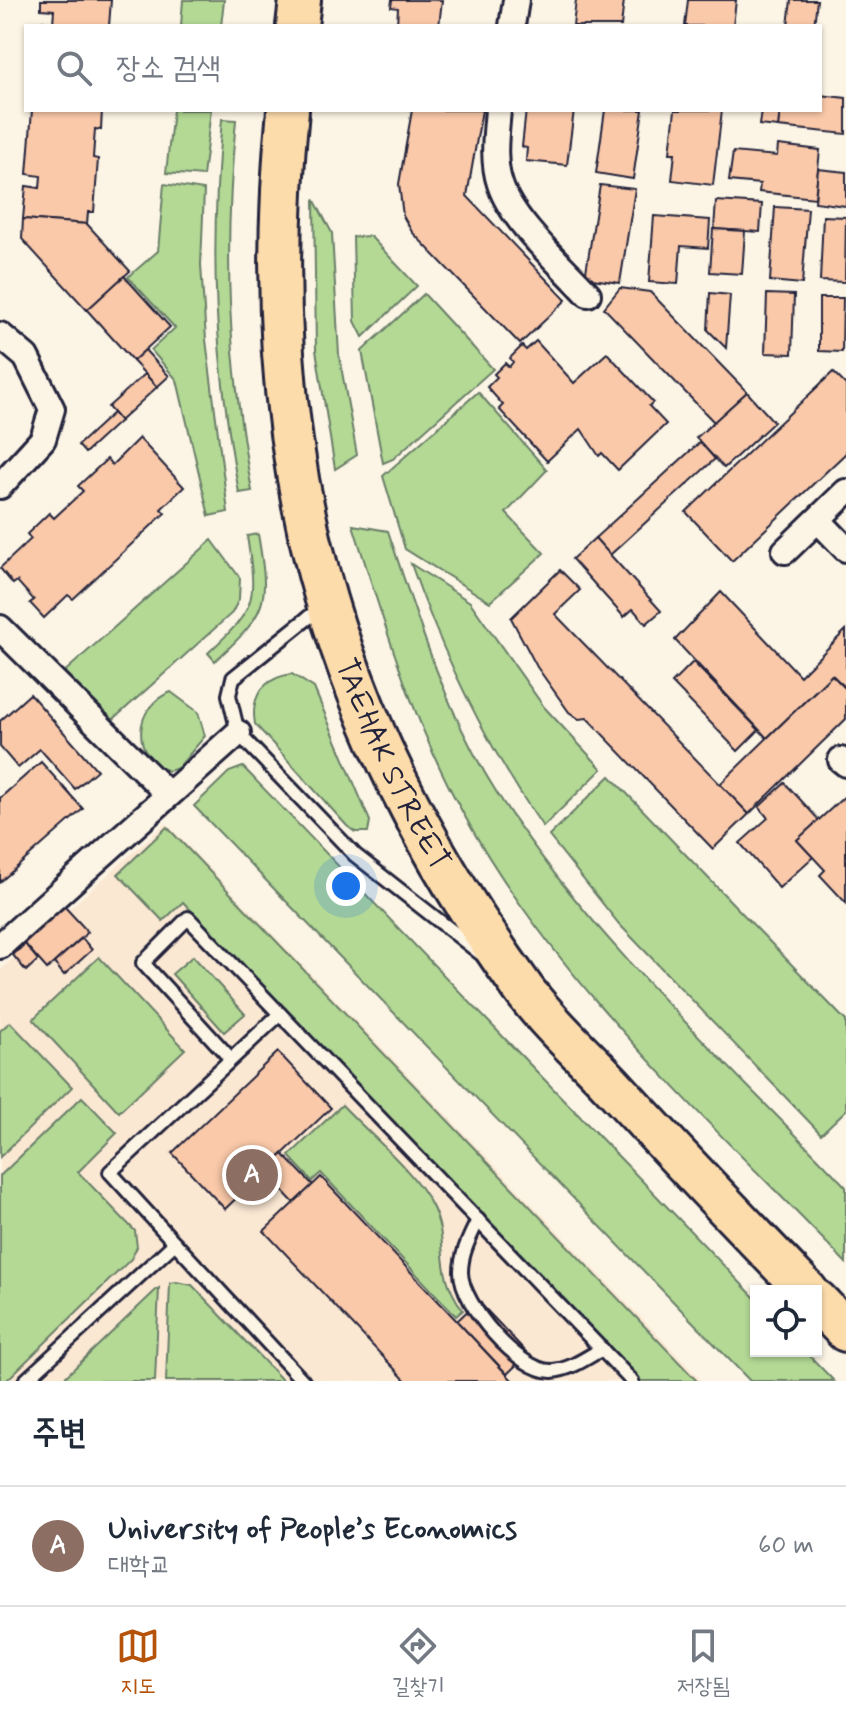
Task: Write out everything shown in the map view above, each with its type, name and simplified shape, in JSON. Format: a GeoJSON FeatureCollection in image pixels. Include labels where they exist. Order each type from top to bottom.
{"type":"FeatureCollection","features":[{"type":"Feature","properties":{"kind":"main road"},"geometry":{"type":"LineString","coordinates":[[297,24],[300,0]]}},
{"type":"Feature","properties":{"kind":"main road","name":"TAEHAK STREET"},"geometry":{"type":"LineString","coordinates":[[288,112],[278,224],[278,312],[287,420],[301,510],[325,604],[382,751],[437,858],[521,984],[707,1189],[801,1285]]}},
{"type":"Feature","properties":{"kind":"main road"},"geometry":{"type":"LineString","coordinates":[[822,1306],[846,1331]]}},
{"type":"Feature","properties":{"kind":"street"},"geometry":{"type":"LineString","coordinates":[[512,24],[516,0]]}},
{"type":"Feature","properties":{"kind":"street"},"geometry":{"type":"LineString","coordinates":[[498,112],[494,152],[500,184],[513,210],[588,294]]}},
{"type":"Feature","properties":{"kind":"street"},"geometry":{"type":"LineString","coordinates":[[0,335],[26,357],[52,409],[43,439],[0,486]]}},
{"type":"Feature","properties":{"kind":"street"},"geometry":{"type":"LineString","coordinates":[[785,551],[846,492]]}},
{"type":"Feature","properties":{"kind":"street"},"geometry":{"type":"LineString","coordinates":[[819,521],[846,549]]}},
{"type":"Feature","properties":{"kind":"street"},"geometry":{"type":"LineString","coordinates":[[0,628],[168,794]]}},
{"type":"Feature","properties":{"kind":"street"},"geometry":{"type":"LineString","coordinates":[[0,946],[238,733]]}},
{"type":"Feature","properties":{"kind":"lane"},"geometry":{"type":"LineString","coordinates":[[325,604],[233,678],[229,695],[238,733],[355,855],[521,984]]}},
{"type":"Feature","properties":{"kind":"lane"},"geometry":{"type":"LineString","coordinates":[[230,1058],[143,963],[188,918],[632,1381]]}},
{"type":"Feature","properties":{"kind":"lane"},"geometry":{"type":"LineString","coordinates":[[280,1014],[110,1172],[303,1381]]}},
{"type":"Feature","properties":{"kind":"lane"},"geometry":{"type":"LineString","coordinates":[[478,1220],[463,1252],[461,1275],[471,1306],[522,1361],[548,1371],[567,1369],[602,1349]]}},
{"type":"Feature","properties":{"kind":"lane"},"geometry":{"type":"LineString","coordinates":[[25,1381],[175,1243]]}},
{"type":"Feature","properties":{"kind":"shaded area"},"geometry":{"type":"Polygon","coordinates":[[[166,823],[702,1381],[0,1381],[0,970],[166,823]]]}},
{"type":"Feature","properties":{"kind":"green space"},"geometry":{"type":"Polygon","coordinates":[[[183,0],[224,0],[221,24],[181,24],[183,0]]]}},
{"type":"Feature","properties":{"kind":"green space"},"geometry":{"type":"Polygon","coordinates":[[[173,112],[211,112],[203,176],[166,173],[173,112]]]}},
{"type":"Feature","properties":{"kind":"green space"},"geometry":{"type":"Polygon","coordinates":[[[222,119],[236,120],[230,216],[230,306],[238,396],[252,491],[239,493],[224,397],[217,307],[216,216],[222,119]]]}},
{"type":"Feature","properties":{"kind":"green space"},"geometry":{"type":"Polygon","coordinates":[[[164,184],[204,190],[201,265],[206,340],[228,512],[209,516],[177,380],[151,350],[175,328],[128,277],[158,251],[164,184]]]}},
{"type":"Feature","properties":{"kind":"green space"},"geometry":{"type":"Polygon","coordinates":[[[314,199],[332,233],[339,355],[357,455],[335,469],[316,350],[314,199]]]}},
{"type":"Feature","properties":{"kind":"green space"},"geometry":{"type":"Polygon","coordinates":[[[370,236],[417,286],[363,337],[355,321],[353,237],[370,236]]]}},
{"type":"Feature","properties":{"kind":"green space"},"geometry":{"type":"Polygon","coordinates":[[[424,294],[493,369],[393,459],[383,463],[362,351],[424,294]]]}},
{"type":"Feature","properties":{"kind":"green space"},"geometry":{"type":"Polygon","coordinates":[[[478,392],[547,470],[506,513],[544,553],[490,602],[405,549],[383,476],[478,392]]]}},
{"type":"Feature","properties":{"kind":"green space"},"geometry":{"type":"Polygon","coordinates":[[[353,525],[388,531],[435,665],[463,731],[497,793],[534,847],[662,998],[846,1187],[846,1263],[639,1050],[543,936],[501,876],[463,813],[429,744],[388,635],[353,525]]]}},
{"type":"Feature","properties":{"kind":"green space"},"geometry":{"type":"Polygon","coordinates":[[[258,534],[264,576],[261,605],[246,630],[215,661],[208,653],[236,625],[250,602],[252,576],[247,536],[258,534]]]}},
{"type":"Feature","properties":{"kind":"green space"},"geometry":{"type":"Polygon","coordinates":[[[212,540],[240,578],[239,599],[232,613],[107,725],[62,674],[212,540]]]}},
{"type":"Feature","properties":{"kind":"green space"},"geometry":{"type":"Polygon","coordinates":[[[411,564],[470,602],[544,707],[602,769],[543,827],[503,765],[468,700],[411,564]]]}},
{"type":"Feature","properties":{"kind":"green space"},"geometry":{"type":"Polygon","coordinates":[[[292,674],[314,688],[370,821],[368,832],[355,832],[347,826],[255,724],[255,705],[261,690],[274,680],[292,674]]]}},
{"type":"Feature","properties":{"kind":"green space"},"geometry":{"type":"Polygon","coordinates":[[[171,692],[198,712],[205,736],[178,768],[169,771],[148,755],[142,744],[141,732],[149,708],[171,692]]]}},
{"type":"Feature","properties":{"kind":"green space"},"geometry":{"type":"Polygon","coordinates":[[[243,767],[750,1293],[750,1357],[811,1357],[834,1381],[750,1381],[194,806],[229,772],[243,767]]]}},
{"type":"Feature","properties":{"kind":"green space"},"geometry":{"type":"Polygon","coordinates":[[[610,776],[846,1021],[846,1110],[821,1134],[619,924],[549,836],[610,776]]]}},
{"type":"Feature","properties":{"kind":"green space"},"geometry":{"type":"Polygon","coordinates":[[[167,827],[697,1381],[641,1381],[183,902],[163,921],[118,874],[167,827]]]}},
{"type":"Feature","properties":{"kind":"green space"},"geometry":{"type":"Polygon","coordinates":[[[193,956],[245,1014],[224,1032],[172,974],[193,956]]]}},
{"type":"Feature","properties":{"kind":"green space"},"geometry":{"type":"Polygon","coordinates":[[[99,957],[185,1049],[119,1112],[33,1019],[99,957]]]}},
{"type":"Feature","properties":{"kind":"green space"},"geometry":{"type":"Polygon","coordinates":[[[10,1022],[72,1087],[0,1157],[0,1031],[10,1022]]]}},
{"type":"Feature","properties":{"kind":"green space"},"geometry":{"type":"Polygon","coordinates":[[[82,1097],[117,1133],[78,1172],[135,1231],[137,1247],[131,1259],[6,1381],[0,1381],[0,1176],[82,1097]]]}},
{"type":"Feature","properties":{"kind":"green space"},"geometry":{"type":"Polygon","coordinates":[[[342,1105],[403,1166],[432,1206],[438,1219],[448,1281],[463,1310],[456,1316],[321,1173],[312,1181],[289,1156],[342,1105]]]}},
{"type":"Feature","properties":{"kind":"green space"},"geometry":{"type":"Polygon","coordinates":[[[170,1283],[192,1285],[283,1381],[166,1381],[170,1283]]]}},
{"type":"Feature","properties":{"kind":"green space"},"geometry":{"type":"Polygon","coordinates":[[[159,1288],[155,1381],[61,1381],[155,1291],[159,1288]]]}},
{"type":"Feature","properties":{"kind":"building"},"geometry":{"type":"Polygon","coordinates":[[[41,0],[111,0],[109,24],[39,24],[40,21],[53,23],[54,10],[41,9],[41,0]]]}},
{"type":"Feature","properties":{"kind":"building"},"geometry":{"type":"Polygon","coordinates":[[[392,0],[442,0],[439,24],[397,24],[398,8],[391,7],[392,0]]]}},
{"type":"Feature","properties":{"kind":"building"},"geometry":{"type":"Polygon","coordinates":[[[576,0],[624,0],[621,24],[573,24],[576,0]]]}},
{"type":"Feature","properties":{"kind":"building"},"geometry":{"type":"Polygon","coordinates":[[[688,0],[736,0],[733,24],[685,24],[688,0]]]}},
{"type":"Feature","properties":{"kind":"building"},"geometry":{"type":"Polygon","coordinates":[[[791,0],[817,0],[814,24],[788,24],[791,0]]]}},
{"type":"Feature","properties":{"kind":"building"},"geometry":{"type":"Polygon","coordinates":[[[822,95],[846,98],[846,134],[778,127],[780,112],[822,112],[822,95]]]}},
{"type":"Feature","properties":{"kind":"building"},"geometry":{"type":"Polygon","coordinates":[[[32,112],[102,112],[101,130],[95,129],[93,158],[98,159],[94,212],[88,212],[87,224],[23,219],[26,186],[40,188],[41,176],[27,174],[32,112]]]}},
{"type":"Feature","properties":{"kind":"building"},"geometry":{"type":"Polygon","coordinates":[[[412,112],[482,112],[467,196],[566,300],[520,344],[412,232],[403,216],[399,184],[412,112]]]}},
{"type":"Feature","properties":{"kind":"building"},"geometry":{"type":"Polygon","coordinates":[[[526,112],[574,112],[567,165],[526,161],[527,148],[522,147],[526,112]]]}},
{"type":"Feature","properties":{"kind":"building"},"geometry":{"type":"Polygon","coordinates":[[[605,112],[643,112],[633,179],[596,173],[605,112]]]}},
{"type":"Feature","properties":{"kind":"building"},"geometry":{"type":"Polygon","coordinates":[[[675,112],[722,112],[713,185],[672,180],[675,153],[670,153],[675,112]]]}},
{"type":"Feature","properties":{"kind":"building"},"geometry":{"type":"Polygon","coordinates":[[[761,112],[780,112],[778,127],[759,125],[761,112]]]}},
{"type":"Feature","properties":{"kind":"building"},"geometry":{"type":"Polygon","coordinates":[[[778,145],[820,150],[815,198],[759,192],[760,184],[729,181],[733,152],[777,156],[778,145]]]}},
{"type":"Feature","properties":{"kind":"building"},"geometry":{"type":"Polygon","coordinates":[[[818,169],[846,172],[846,206],[815,202],[818,169]]]}},
{"type":"Feature","properties":{"kind":"building"},"geometry":{"type":"Polygon","coordinates":[[[600,185],[635,189],[620,283],[585,278],[600,185]]]}},
{"type":"Feature","properties":{"kind":"building"},"geometry":{"type":"Polygon","coordinates":[[[716,201],[762,204],[760,232],[714,229],[716,201]]]}},
{"type":"Feature","properties":{"kind":"building"},"geometry":{"type":"Polygon","coordinates":[[[775,207],[808,209],[802,284],[770,281],[775,207]]]}},
{"type":"Feature","properties":{"kind":"building"},"geometry":{"type":"Polygon","coordinates":[[[654,216],[710,220],[708,248],[681,246],[678,284],[649,282],[654,216]]]}},
{"type":"Feature","properties":{"kind":"building"},"geometry":{"type":"Polygon","coordinates":[[[823,216],[846,217],[845,282],[820,281],[823,216]]]}},
{"type":"Feature","properties":{"kind":"building"},"geometry":{"type":"Polygon","coordinates":[[[23,219],[87,224],[130,271],[87,310],[22,239],[23,219]]]}},
{"type":"Feature","properties":{"kind":"building"},"geometry":{"type":"Polygon","coordinates":[[[713,229],[745,231],[742,274],[710,272],[713,229]]]}},
{"type":"Feature","properties":{"kind":"building"},"geometry":{"type":"Polygon","coordinates":[[[124,276],[170,327],[133,361],[87,310],[124,276]]]}},
{"type":"Feature","properties":{"kind":"building"},"geometry":{"type":"Polygon","coordinates":[[[620,288],[650,292],[747,392],[714,422],[604,308],[620,288]]]}},
{"type":"Feature","properties":{"kind":"building"},"geometry":{"type":"Polygon","coordinates":[[[710,293],[730,295],[726,348],[708,330],[710,293]]]}},
{"type":"Feature","properties":{"kind":"building"},"geometry":{"type":"Polygon","coordinates":[[[767,294],[794,295],[792,354],[765,353],[767,294]]]}},
{"type":"Feature","properties":{"kind":"building"},"geometry":{"type":"Polygon","coordinates":[[[819,298],[843,298],[842,352],[819,351],[819,298]]]}},
{"type":"Feature","properties":{"kind":"building"},"geometry":{"type":"Polygon","coordinates":[[[536,341],[574,383],[607,353],[653,402],[649,406],[666,424],[618,470],[602,453],[599,456],[581,429],[547,461],[499,409],[503,405],[487,387],[505,363],[509,367],[513,362],[510,358],[522,346],[526,350],[536,341]]]}},
{"type":"Feature","properties":{"kind":"building"},"geometry":{"type":"Polygon","coordinates":[[[145,350],[169,376],[157,387],[133,361],[145,350]]]}},
{"type":"Feature","properties":{"kind":"building"},"geometry":{"type":"Polygon","coordinates":[[[833,372],[846,385],[846,453],[732,561],[686,512],[833,372]]]}},
{"type":"Feature","properties":{"kind":"building"},"geometry":{"type":"Polygon","coordinates":[[[145,374],[157,387],[120,421],[108,407],[145,374]]]}},
{"type":"Feature","properties":{"kind":"building"},"geometry":{"type":"Polygon","coordinates":[[[747,392],[774,422],[724,468],[696,438],[747,392]]]}},
{"type":"Feature","properties":{"kind":"building"},"geometry":{"type":"Polygon","coordinates":[[[113,413],[120,421],[85,453],[78,445],[113,413]]]}},
{"type":"Feature","properties":{"kind":"building"},"geometry":{"type":"Polygon","coordinates":[[[139,438],[184,487],[161,509],[165,513],[73,599],[68,595],[44,618],[30,603],[34,600],[17,581],[13,584],[0,568],[31,539],[27,534],[49,513],[54,518],[83,491],[78,486],[107,459],[112,465],[139,438]]]}},
{"type":"Feature","properties":{"kind":"building"},"geometry":{"type":"Polygon","coordinates":[[[700,442],[715,459],[610,555],[595,538],[700,442]]]}},
{"type":"Feature","properties":{"kind":"building"},"geometry":{"type":"Polygon","coordinates":[[[595,538],[661,611],[646,624],[633,609],[624,617],[572,559],[595,538]]]}},
{"type":"Feature","properties":{"kind":"building"},"geometry":{"type":"Polygon","coordinates":[[[560,570],[580,590],[555,614],[749,814],[713,849],[587,718],[579,719],[569,712],[537,667],[511,618],[560,570]]]}},
{"type":"Feature","properties":{"kind":"building"},"geometry":{"type":"Polygon","coordinates":[[[721,592],[800,676],[846,630],[846,688],[832,675],[767,738],[675,640],[721,592]]]}},
{"type":"Feature","properties":{"kind":"building"},"geometry":{"type":"Polygon","coordinates":[[[693,662],[759,730],[738,751],[672,683],[693,662]]]}},
{"type":"Feature","properties":{"kind":"building"},"geometry":{"type":"Polygon","coordinates":[[[832,675],[846,689],[846,719],[749,814],[720,784],[832,675]]]}},
{"type":"Feature","properties":{"kind":"building"},"geometry":{"type":"Polygon","coordinates":[[[30,694],[97,770],[75,789],[40,749],[18,768],[0,747],[0,721],[30,694]]]}},
{"type":"Feature","properties":{"kind":"building"},"geometry":{"type":"Polygon","coordinates":[[[41,762],[83,809],[0,882],[0,798],[41,762]]]}},
{"type":"Feature","properties":{"kind":"building"},"geometry":{"type":"Polygon","coordinates":[[[785,783],[819,820],[797,840],[813,857],[779,888],[740,843],[768,818],[759,807],[785,783]]]}},
{"type":"Feature","properties":{"kind":"building"},"geometry":{"type":"Polygon","coordinates":[[[845,796],[846,903],[820,875],[825,870],[797,840],[845,796]]]}},
{"type":"Feature","properties":{"kind":"building"},"geometry":{"type":"Polygon","coordinates":[[[64,906],[88,932],[47,969],[23,942],[64,906]]]}},
{"type":"Feature","properties":{"kind":"building"},"geometry":{"type":"Polygon","coordinates":[[[82,938],[92,950],[64,975],[54,963],[82,938]]]}},
{"type":"Feature","properties":{"kind":"building"},"geometry":{"type":"Polygon","coordinates":[[[25,944],[38,960],[26,971],[13,955],[25,944]]]}},
{"type":"Feature","properties":{"kind":"building"},"geometry":{"type":"Polygon","coordinates":[[[278,1052],[331,1108],[225,1209],[172,1153],[278,1052]]]}},
{"type":"Feature","properties":{"kind":"building"},"geometry":{"type":"Polygon","coordinates":[[[283,1154],[313,1185],[294,1203],[264,1171],[283,1154]]]}},
{"type":"Feature","properties":{"kind":"building"},"geometry":{"type":"Polygon","coordinates":[[[321,1177],[513,1381],[406,1381],[264,1231],[321,1177]]]}},
{"type":"Feature","properties":{"kind":"building"},"geometry":{"type":"Polygon","coordinates":[[[478,1301],[528,1354],[507,1374],[457,1321],[478,1301]]]}},
{"type":"Feature","properties":{"kind":"place","name":"University of People’s Economics"},"geometry":{"type":"Point","coordinates":[252,1175]}}]}
